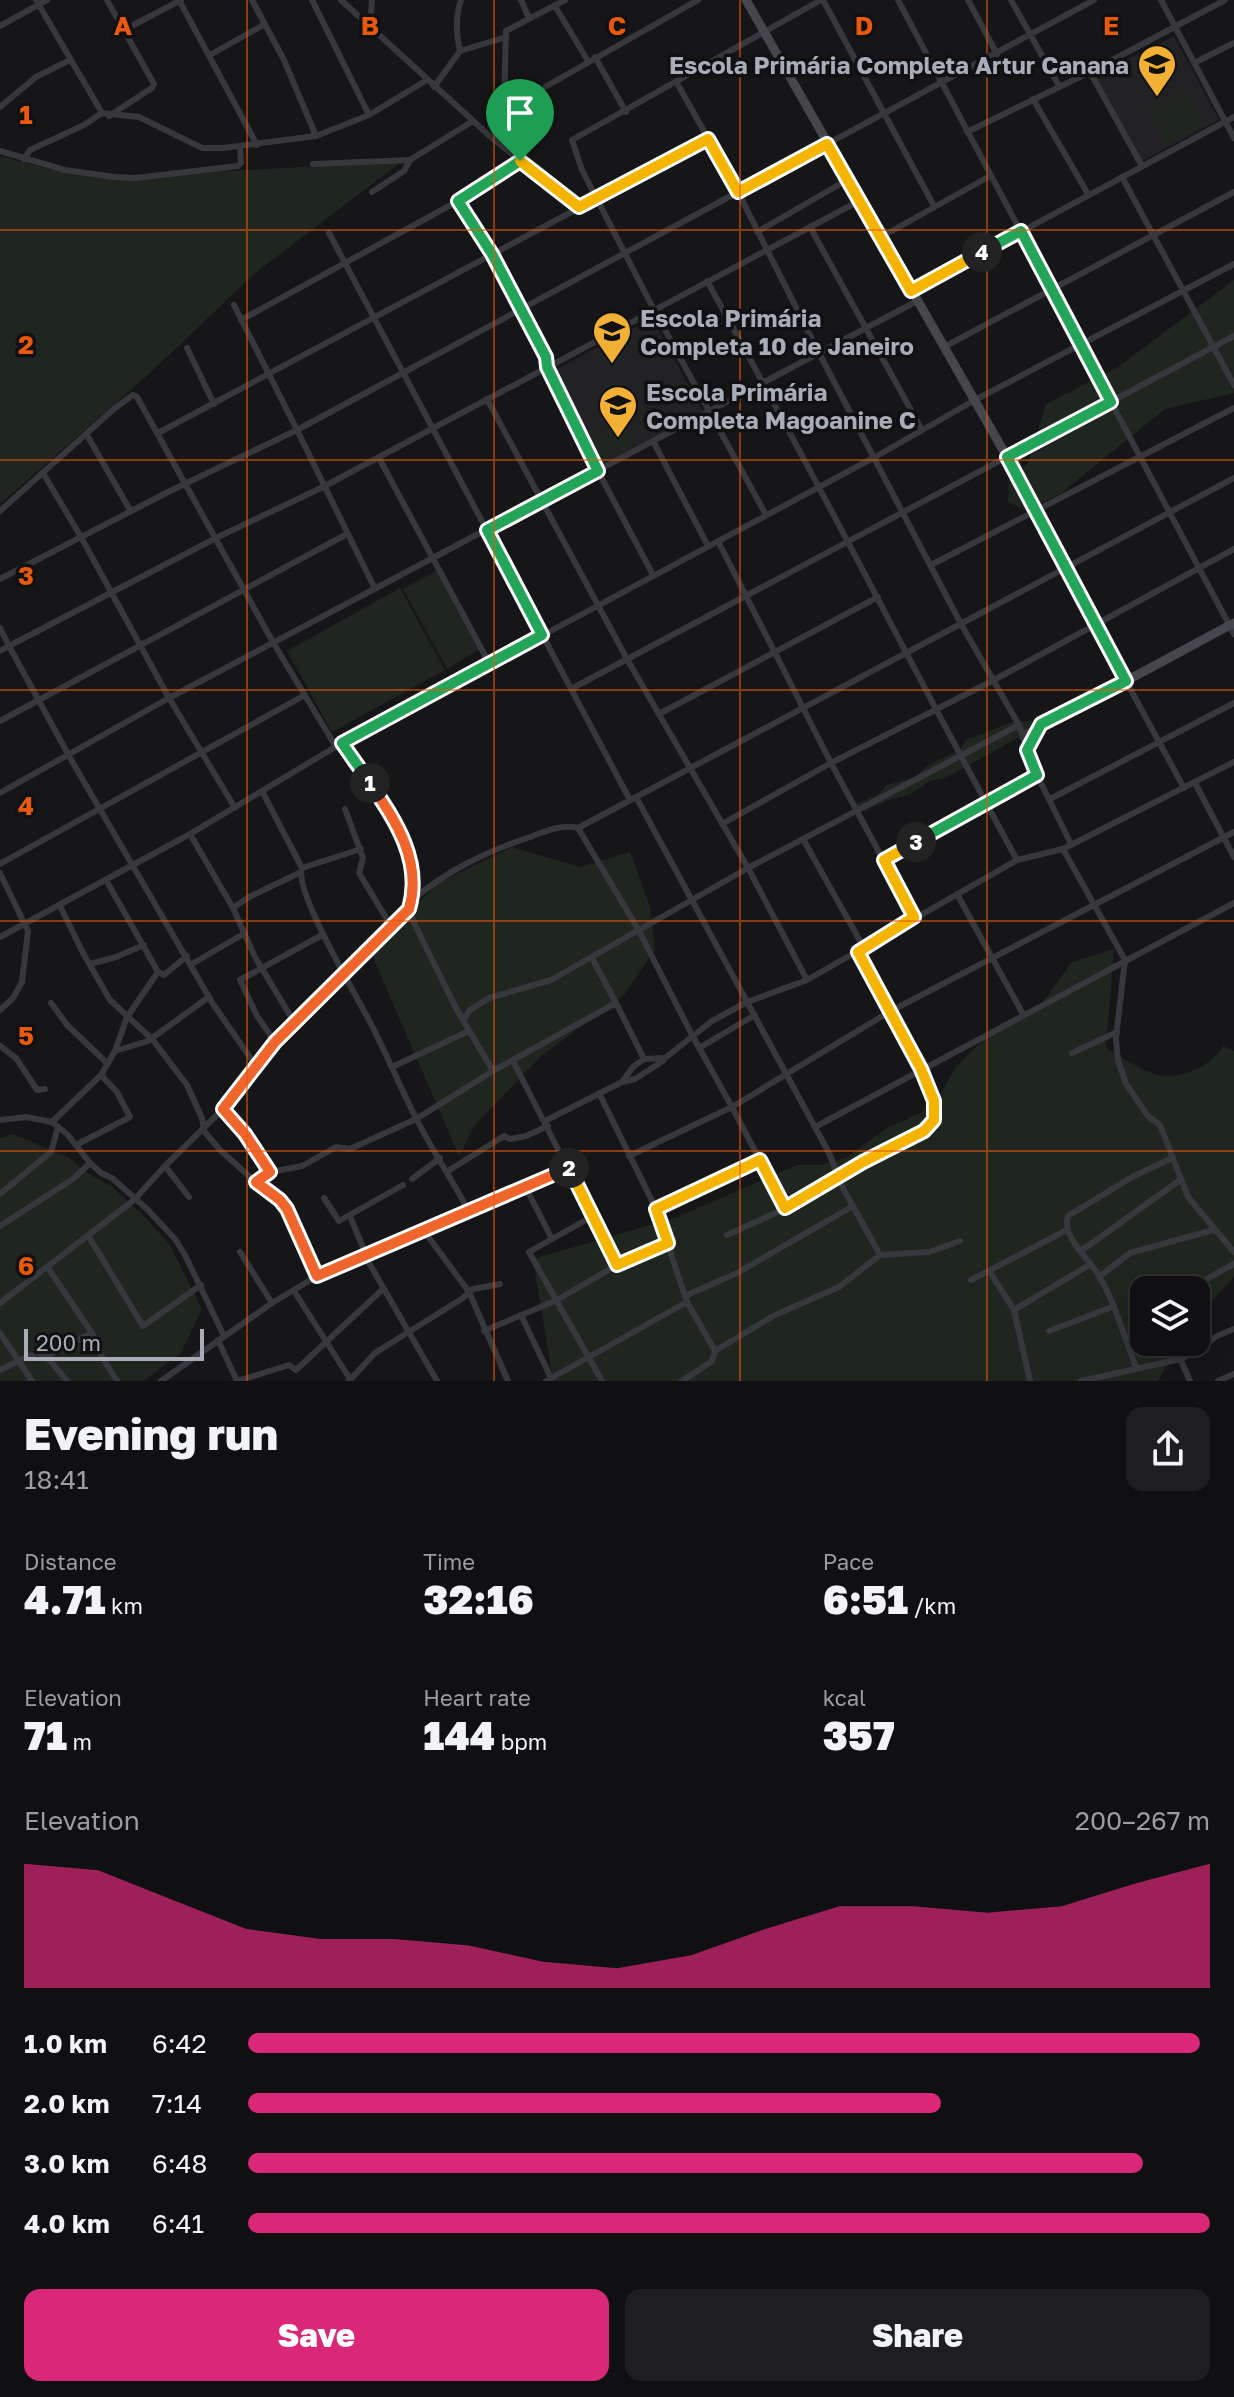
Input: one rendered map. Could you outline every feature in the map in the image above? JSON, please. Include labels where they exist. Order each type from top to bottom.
[{"type":"street","points":[[0,26],[37,2],[47,0]]},
{"type":"street","points":[[24,159],[30,150],[152,88],[154,84],[107,0]]},
{"type":"street","points":[[124,30],[180,0],[257,145]]},
{"type":"street","points":[[252,0],[316,136]]},
{"type":"street","points":[[312,0],[369,115]]},
{"type":"street","points":[[341,0],[493,139],[579,207]]},
{"type":"street","points":[[370,27],[372,0]]},
{"type":"street","points":[[460,51],[456,34],[461,0]]},
{"type":"street","points":[[521,0],[529,18]]},
{"type":"street","points":[[493,139],[504,105],[506,37],[510,28],[565,0]]},
{"type":"street","points":[[545,87],[698,0]]},
{"type":"street","points":[[746,0],[1007,457],[1184,788]]},
{"type":"street","points":[[766,515],[654,310],[572,147],[572,140],[822,0],[934,206]]},
{"type":"street","points":[[898,0],[1233,627],[1022,735]]},
{"type":"street","points":[[968,0],[997,54]]},
{"type":"street","points":[[1011,0],[1059,86]]},
{"type":"street","points":[[0,579],[130,510],[297,430],[1094,0]]},
{"type":"street","points":[[1161,0],[1234,138]]},
{"type":"street","points":[[967,132],[1090,72],[1225,0]]},
{"type":"street","points":[[37,2],[105,114]]},
{"type":"street","points":[[555,6],[588,61]]},
{"type":"street","points":[[210,55],[265,24]]},
{"type":"street","points":[[434,87],[460,51],[506,37]]},
{"type":"street","points":[[1194,63],[1234,43]]},
{"type":"street","points":[[595,57],[626,112]]},
{"type":"street","points":[[0,107],[36,77],[70,60]]},
{"type":"street","points":[[1090,72],[1142,166]]},
{"type":"street","points":[[105,114],[139,117],[202,148],[257,145],[316,136],[369,115],[427,80]]},
{"type":"street","points":[[677,83],[738,192],[961,624],[1019,725],[1037,775],[1071,844]]},
{"type":"street","points":[[1033,99],[1088,194]]},
{"type":"street","points":[[911,291],[1234,117]]},
{"type":"street","points":[[313,164],[410,160],[473,121]]},
{"type":"street","points":[[158,433],[708,139]]},
{"type":"street","points":[[0,151],[79,172],[135,178],[238,166],[241,163],[240,146]]},
{"type":"street","points":[[372,192],[404,171],[410,160]]},
{"type":"street","points":[[241,320],[458,201],[520,161]]},
{"type":"street","points":[[880,237],[990,176]]},
{"type":"street","points":[[1122,177],[1234,385]]},
{"type":"street","points":[[757,232],[847,180]]},
{"type":"street","points":[[944,347],[1234,192]]},
{"type":"street","points":[[458,201],[492,254],[522,310],[598,471],[653,575]]},
{"type":"street","points":[[0,651],[216,538],[379,458],[859,201]]},
{"type":"street","points":[[810,227],[922,430]]},
{"type":"street","points":[[329,233],[571,689],[755,1015],[880,1255]]},
{"type":"street","points":[[0,937],[190,834],[339,745],[489,663],[1234,264]]},
{"type":"street","points":[[707,281],[849,541],[935,711],[1017,860]]},
{"type":"street","points":[[0,793],[169,698],[917,301]]},
{"type":"street","points":[[234,305],[375,589]]},
{"type":"street","points":[[571,689],[1234,336]]},
{"type":"street","points":[[187,348],[214,404]]},
{"type":"street","points":[[0,511],[133,395],[139,399],[305,695],[397,822],[412,867],[410,905],[457,1010],[493,1071]]},
{"type":"street","points":[[487,399],[597,605],[748,868],[807,980]]},
{"type":"street","points":[[931,565],[1234,408]]},
{"type":"street","points":[[87,435],[130,510]]},
{"type":"street","points":[[653,441],[708,546]]},
{"type":"street","points":[[379,458],[489,663]]},
{"type":"street","points":[[43,473],[169,698],[235,808]]},
{"type":"street","points":[[0,1303],[134,1200],[165,1166],[204,1131],[275,1042],[435,881],[488,851],[565,826],[578,828],[1234,478]]},
{"type":"street","points":[[0,721],[347,534]]},
{"type":"street","points":[[718,541],[831,763],[914,917]]},
{"type":"street","points":[[722,824],[1234,549]]},
{"type":"street","points":[[659,714],[878,597]]},
{"type":"street","points":[[0,628],[69,756],[209,997],[256,1066]]},
{"type":"street","points":[[0,864],[101,811],[305,695]]},
{"type":"street","points":[[1050,799],[1234,703]]},
{"type":"street","points":[[1027,750],[1041,724]]},
{"type":"street","points":[[463,1020],[470,1010],[497,993],[551,980],[748,868],[1019,725]]},
{"type":"street","points":[[448,1171],[504,1136],[510,1139],[526,1136],[599,1093],[645,1073],[712,1021],[747,1002],[807,980],[1017,860],[1063,849],[1234,762]]},
{"type":"street","points":[[884,860],[1037,775]]},
{"type":"street","points":[[1195,783],[1234,857]]},
{"type":"street","points":[[262,791],[300,870],[322,935],[416,1119],[469,1212]]},
{"type":"street","points":[[345,809],[363,858],[359,873],[391,926]]},
{"type":"street","points":[[578,828],[638,929],[785,1208]]},
{"type":"street","points":[[629,1156],[732,1107],[889,1012],[1234,832]]},
{"type":"street","points":[[190,834],[294,1022]]},
{"type":"street","points":[[727,1235],[785,1208],[924,1131],[934,1120],[934,1101],[921,1069],[889,1012],[861,950],[803,839]]},
{"type":"street","points":[[233,908],[300,870],[361,849]]},
{"type":"street","points":[[1063,849],[1125,960],[1117,1032],[1118,1060],[1126,1084],[1141,1108],[1160,1125],[1188,1197],[1234,1252]]},
{"type":"street","points":[[0,873],[26,924],[28,936],[22,982],[13,998],[2,1004]]},
{"type":"street","points":[[106,880],[158,972],[164,975],[187,956]]},
{"type":"street","points":[[957,894],[1023,1014]]},
{"type":"street","points":[[815,1127],[1234,903]]},
{"type":"street","points":[[60,906],[110,1000],[152,1039],[192,1093],[204,1131],[220,1150],[287,1209],[317,1276]]},
{"type":"street","points":[[192,964],[245,933]]},
{"type":"street","points":[[275,1042],[257,1016],[241,978],[322,935]]},
{"type":"street","points":[[90,964],[144,945]]},
{"type":"street","points":[[592,958],[644,1059]]},
{"type":"street","points":[[0,1194],[51,1152],[55,1125],[101,1075],[115,1051],[127,1017],[158,972]]},
{"type":"street","points":[[115,1051],[152,1039],[209,997]]},
{"type":"street","points":[[51,1003],[67,1025],[108,1064]]},
{"type":"street","points":[[256,1182],[270,1172],[302,1166],[336,1147],[350,1149],[416,1119],[448,1102],[493,1071],[616,1003]]},
{"type":"street","points":[[457,1010],[470,1010]]},
{"type":"street","points":[[699,1048],[755,1015]]},
{"type":"street","points":[[392,1067],[469,1031]]},
{"type":"street","points":[[1072,1053],[1117,1032]]},
{"type":"street","points":[[0,1046],[16,1058],[37,1090],[45,1089]]},
{"type":"street","points":[[622,1082],[633,1067],[644,1059],[665,1058]]},
{"type":"street","points":[[513,1061],[617,1265]]},
{"type":"street","points":[[76,1145],[130,1117],[117,1092],[101,1075]]},
{"type":"street","points":[[599,1093],[656,1209],[686,1299],[715,1351]]},
{"type":"street","points":[[223,1109],[245,1134],[270,1172]]},
{"type":"street","points":[[0,1120],[26,1117],[55,1125],[90,1163],[112,1178],[175,1239],[201,1285],[237,1381],[289,1365],[296,1370],[383,1289]]},
{"type":"street","points":[[412,1179],[440,1158]]},
{"type":"street","points":[[1136,1367],[1100,1276],[1067,1230],[1066,1220],[1132,1177],[1172,1158]]},
{"type":"street","points":[[656,1209],[760,1160]]},
{"type":"street","points":[[0,1226],[73,1179],[90,1163]]},
{"type":"street","points":[[165,1166],[189,1197]]},
{"type":"street","points":[[161,1381],[272,1303],[317,1276],[569,1167]]},
{"type":"street","points":[[1081,1251],[1180,1180]]},
{"type":"street","points":[[324,1198],[339,1221],[403,1185]]},
{"type":"street","points":[[525,1186],[551,1237]]},
{"type":"street","points":[[521,1315],[548,1380],[853,1206]]},
{"type":"street","points":[[350,1216],[383,1289],[437,1381]]},
{"type":"street","points":[[593,1216],[529,1252],[602,1381]]},
{"type":"street","points":[[971,1280],[1067,1230]]},
{"type":"street","points":[[1100,1276],[1130,1253],[1213,1230]]},
{"type":"street","points":[[424,1231],[469,1292],[508,1381]]},
{"type":"street","points":[[89,1237],[143,1326],[201,1285]]},
{"type":"street","points":[[682,1381],[712,1361],[715,1351],[775,1315],[839,1287],[880,1255],[929,1252],[960,1241]]},
{"type":"street","points":[[484,1331],[557,1300],[617,1265],[668,1243]]},
{"type":"street","points":[[240,1252],[272,1303]]},
{"type":"street","points":[[1014,1310],[1091,1264]]},
{"type":"street","points":[[1210,1277],[1234,1264]]},
{"type":"street","points":[[48,1268],[92,1333],[117,1381]]},
{"type":"street","points":[[989,1271],[1014,1310],[1030,1381]]},
{"type":"street","points":[[294,1291],[349,1380],[375,1353],[469,1292],[500,1284]]},
{"type":"street","points":[[1049,1331],[1112,1307]]},
{"type":"street","points":[[1081,1381],[1181,1359],[1234,1329]]},
{"type":"street","points":[[0,1333],[32,1381]]},
{"type":"street","points":[[46,1356],[92,1333]]},
{"type":"street","points":[[0,1370],[37,1352],[46,1356],[67,1381]]},
{"type":"street","points":[[1180,1356],[1190,1381]]},
{"type":"street","points":[[1218,1381],[1234,1374]]},
{"type":"shaded area","name":"Escola Primária Completa Artur Canana","points":[[1174,36],[1219,120],[1142,161],[1094,76]]},
{"type":"shaded area","points":[[1187,92],[1204,126],[1166,145],[1149,110]]},
{"type":"shaded area","points":[[0,156],[65,173],[136,180],[207,172],[401,162],[254,274],[149,374],[0,504]]},
{"type":"shaded area","points":[[1234,280],[1234,393],[1165,409],[1060,494],[1027,511],[1008,502],[1009,476],[1027,465],[1046,404],[1118,367]]},
{"type":"shaded area","points":[[652,318],[703,412],[598,467],[551,372]]},
{"type":"shaded area","points":[[622,422],[634,445],[600,463],[587,439]]},
{"type":"shaded area","points":[[436,571],[478,650],[447,669],[403,589]]},
{"type":"shaded area","points":[[400,588],[445,670],[332,732],[287,651]]},
{"type":"shaded area","points":[[1032,721],[1039,738],[1029,746],[1018,738],[945,778],[930,781],[911,794],[865,811],[856,807],[879,794],[887,785],[916,777],[928,765],[960,750],[966,740],[1012,722]]},
{"type":"shaded area","points":[[512,847],[580,867],[630,852],[650,907],[655,950],[624,995],[541,1056],[475,1125],[459,1156],[369,948],[440,882]]},
{"type":"shaded area","points":[[1114,949],[1106,1048],[1145,1070],[1158,1075],[1176,1076],[1204,1065],[1223,1046],[1234,1051],[1234,1277],[1210,1304],[1210,1276],[1130,1276],[1130,1356],[1173,1356],[1158,1381],[553,1381],[533,1259],[675,1218],[797,1165],[820,1165],[845,1158],[887,1128],[922,1112],[928,1099],[939,1097],[955,1068],[980,1043],[1042,1003],[1072,962]]},
{"type":"shaded area","points":[[13,1134],[68,1157],[111,1186],[170,1245],[202,1309],[181,1353],[143,1381],[0,1381],[0,1138]]},
{"type":"place","name":"Escola Primária Completa Artur Canana","points":[[1157,98]]},
{"type":"place","name":"Escola Primária Completa 10 de Janeiro","points":[[612,365]]},
{"type":"place","name":"Escola Primária Completa Magoanine C","points":[[618,439]]},
{"type":"route","points":[[708,139],[738,192],[827,144],[911,291],[1021,231],[1111,402],[1007,457],[1126,681],[1041,724],[1027,750],[1037,775],[884,860],[914,917],[858,952],[921,1069],[934,1101],[934,1120],[924,1131],[863,1162],[785,1208],[760,1160],[656,1209],[668,1243],[617,1265],[569,1167],[317,1276],[287,1209],[256,1182],[270,1172],[245,1134],[223,1109],[275,1042],[409,909],[412,867],[397,822],[342,743],[542,635],[487,530],[598,471],[547,367],[546,357],[492,254],[458,201],[520,161],[579,207],[708,139]]}]
